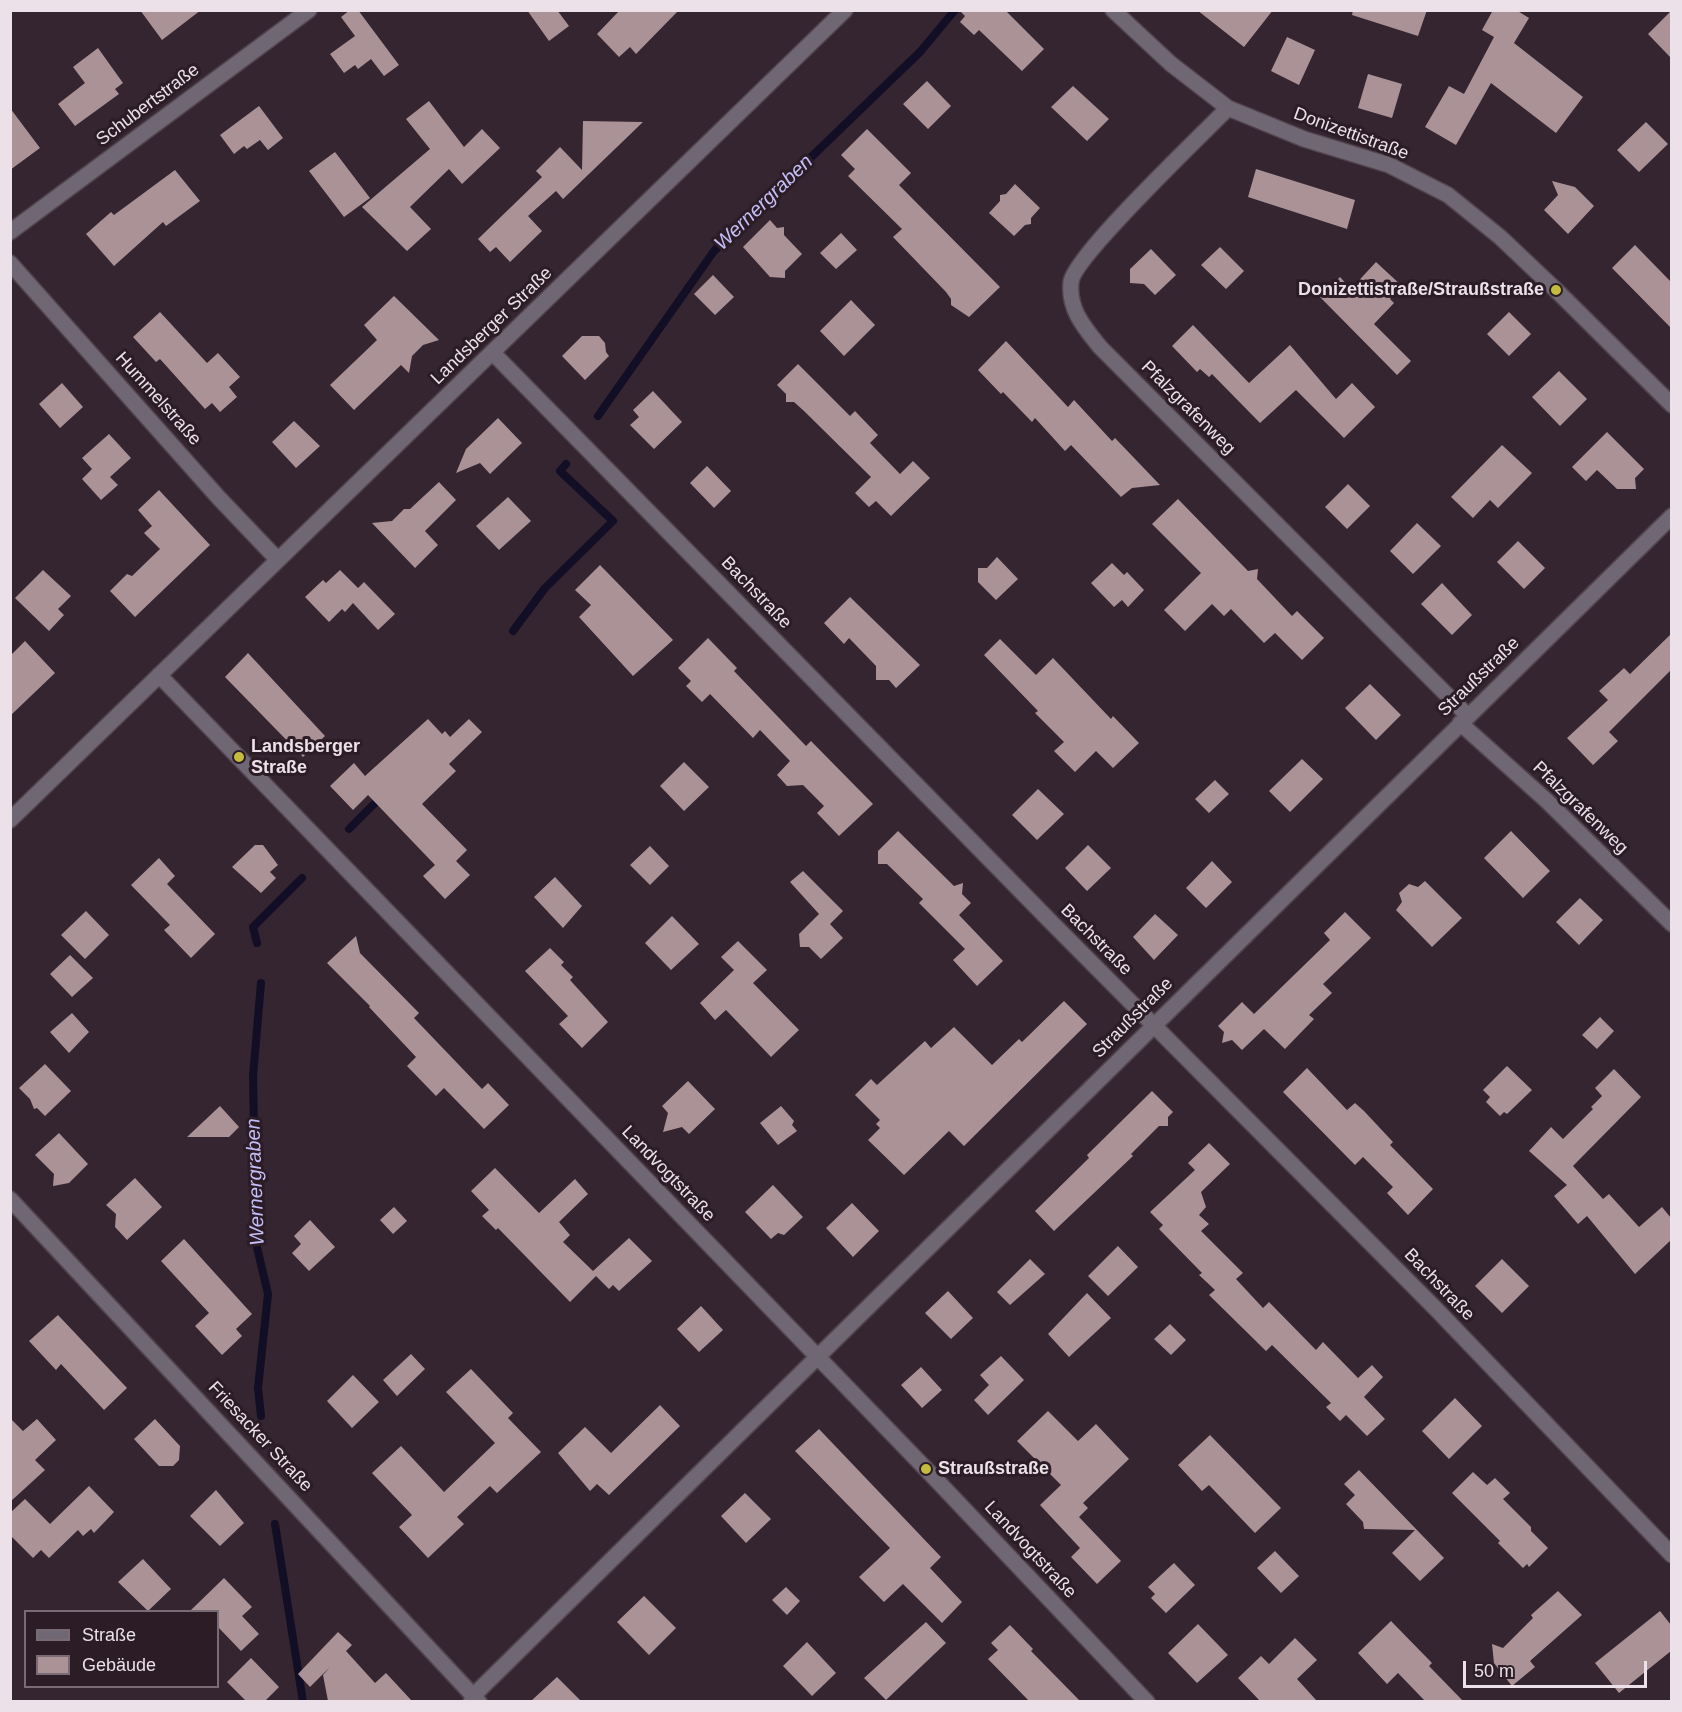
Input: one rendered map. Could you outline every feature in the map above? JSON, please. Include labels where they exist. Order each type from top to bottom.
[{"type":"street","name":"Schubertstraße","points":[[10,232],[309,10]]},
{"type":"street","name":"Landsberger Straße","points":[[10,820],[845,10]]},
{"type":"street","name":"Donizettistraße","points":[[1113,10],[1171,64],[1228,108],[1304,139],[1389,165],[1448,195],[1500,237],[1557,290],[1671,405]]},
{"type":"street","name":"Pfalzgrafenweg","points":[[1228,108],[1094,245],[1071,279],[1070,298],[1079,321],[1100,347],[1463,719],[1671,924]]},
{"type":"street","name":"Hummelstraße","points":[[10,263],[278,560]]},
{"type":"street","name":"Bachstraße","points":[[492,352],[1436,1309],[1671,1556]]},
{"type":"street","name":"Straußstraße","points":[[474,1699],[1463,719],[1671,516]]},
{"type":"street","name":"Landvogtstraße","points":[[159,675],[1147,1701]]},
{"type":"street","name":"Friesacker Straße","points":[[10,1199],[474,1699]]},
{"type":"building","points":[[140,10],[201,10],[162,40]]},
{"type":"building","points":[[350,10],[358,10],[399,65],[384,76],[371,59],[358,69],[355,65],[344,73],[330,54],[355,36],[341,17]]},
{"type":"building","points":[[527,10],[557,10],[569,26],[549,41]]},
{"type":"building","points":[[620,10],[679,10],[636,54],[630,47],[619,57],[597,34]]},
{"type":"building","points":[[959,10],[1005,10],[1044,49],[1022,71],[979,30],[974,35],[960,22],[965,16]]},
{"type":"building","points":[[1197,10],[1273,10],[1244,47]]},
{"type":"building","points":[[1353,10],[1427,10],[1418,36],[1352,15]]},
{"type":"building","points":[[1493,10],[1516,10],[1529,18],[1514,43],[1583,97],[1556,133],[1491,83],[1456,145],[1425,127],[1449,86],[1464,94],[1494,37],[1482,30]]},
{"type":"building","points":[[1671,11],[1671,58],[1648,34]]},
{"type":"building","points":[[1287,37],[1315,50],[1299,85],[1271,71]]},
{"type":"building","points":[[98,48],[123,83],[115,89],[119,94],[75,126],[58,104],[85,83],[73,67]]},
{"type":"building","points":[[1368,74],[1402,84],[1392,118],[1358,108]]},
{"type":"building","points":[[927,81],[951,106],[928,129],[903,104]]},
{"type":"building","points":[[1073,86],[1109,119],[1087,141],[1051,107]]},
{"type":"building","points":[[429,101],[464,147],[482,129],[500,148],[462,184],[449,169],[410,207],[431,229],[407,251],[362,207],[430,149],[406,119]]},
{"type":"building","points":[[259,106],[283,138],[268,150],[260,140],[247,149],[244,146],[234,154],[220,135]]},
{"type":"building","points":[[10,108],[40,148],[10,170]]},
{"type":"building","points":[[583,121],[643,122],[563,199],[556,191],[528,216],[542,231],[510,262],[496,247],[490,252],[478,239],[542,177],[536,171],[560,147],[582,170]]},
{"type":"building","points":[[1646,122],[1668,144],[1639,172],[1617,150]]},
{"type":"building","points":[[867,129],[911,173],[899,185],[1000,287],[969,317],[951,305],[951,299],[946,292],[893,237],[902,229],[848,176],[855,169],[841,155]]},
{"type":"building","points":[[335,152],[370,198],[344,217],[309,171]]},
{"type":"building","points":[[1256,169],[1355,200],[1347,229],[1248,197]]},
{"type":"building","points":[[175,170],[200,201],[166,226],[163,222],[114,266],[86,234],[111,212],[114,215]]},
{"type":"building","points":[[1552,181],[1575,187],[1594,206],[1568,234],[1544,210],[1558,195]]},
{"type":"building","points":[[1015,184],[1040,208],[1031,218],[1031,224],[1025,225],[1014,236],[989,213],[1000,201],[1000,195],[1006,194]]},
{"type":"building","points":[[770,220],[777,228],[784,227],[784,235],[802,254],[785,271],[785,278],[770,277],[743,247]]},
{"type":"building","points":[[841,233],[857,250],[836,269],[820,253]]},
{"type":"building","points":[[1635,245],[1671,282],[1671,328],[1612,268]]},
{"type":"building","points":[[1220,247],[1244,271],[1226,289],[1201,265]]},
{"type":"building","points":[[1151,249],[1176,275],[1155,295],[1144,284],[1130,283],[1130,269]]},
{"type":"building","points":[[1376,262],[1402,286],[1390,299],[1394,303],[1374,324],[1411,361],[1397,375],[1320,297],[1340,277],[1351,289]]},
{"type":"building","points":[[713,275],[734,297],[715,315],[694,294]]},
{"type":"building","points":[[394,296],[439,340],[423,345],[412,356],[409,373],[401,365],[354,410],[330,385],[377,340],[364,325]]},
{"type":"building","points":[[851,300],[875,325],[844,356],[820,331]]},
{"type":"building","points":[[160,312],[207,363],[218,353],[240,377],[229,387],[237,397],[220,412],[212,403],[205,409],[160,359],[156,362],[133,337]]},
{"type":"building","points":[[1509,312],[1531,334],[1509,356],[1487,334]]},
{"type":"building","points":[[1193,325],[1249,383],[1290,345],[1336,399],[1352,383],[1375,407],[1344,438],[1296,390],[1260,423],[1212,374],[1209,377],[1200,369],[1197,372],[1172,346]]},
{"type":"building","points":[[582,336],[599,336],[605,343],[609,356],[585,380],[562,356]]},
{"type":"building","points":[[1006,341],[1068,407],[1074,400],[1112,441],[1115,438],[1160,485],[1132,488],[1121,497],[1071,445],[1065,451],[1035,418],[1032,422],[1003,392],[1001,394],[978,370]]},
{"type":"building","points":[[798,364],[850,416],[855,411],[878,435],[870,443],[900,474],[913,461],[930,478],[891,516],[876,501],[869,507],[855,493],[871,477],[794,402],[786,402],[786,394],[777,385]]},
{"type":"building","points":[[1559,371],[1587,399],[1560,426],[1532,397]]},
{"type":"building","points":[[62,383],[83,407],[60,428],[39,404]]},
{"type":"building","points":[[653,391],[682,422],[654,449],[630,425],[639,417],[633,410]]},
{"type":"building","points":[[498,418],[522,443],[490,474],[480,463],[456,473],[466,449]]},
{"type":"building","points":[[294,421],[320,446],[296,468],[272,442]]},
{"type":"building","points":[[1607,432],[1644,469],[1635,478],[1636,489],[1617,489],[1597,470],[1586,481],[1572,467]]},
{"type":"building","points":[[109,434],[131,458],[110,477],[118,485],[101,500],[82,479],[92,469],[82,458]]},
{"type":"building","points":[[1502,445],[1532,473],[1498,508],[1490,500],[1473,518],[1451,497]]},
{"type":"building","points":[[707,466],[731,491],[714,508],[690,483]]},
{"type":"building","points":[[439,482],[456,500],[425,531],[438,545],[415,568],[372,523],[392,521],[404,509],[410,509]]},
{"type":"building","points":[[1348,484],[1370,506],[1347,529],[1325,507]]},
{"type":"building","points":[[159,490],[210,545],[135,617],[110,591],[127,574],[132,576],[160,549],[144,533],[152,526],[138,510]]},
{"type":"building","points":[[508,497],[531,521],[499,550],[476,526]]},
{"type":"building","points":[[1178,499],[1248,571],[1258,569],[1257,579],[1292,616],[1297,611],[1324,638],[1302,660],[1275,633],[1264,643],[1231,609],[1224,616],[1212,604],[1185,631],[1164,610],[1201,573],[1152,524]]},
{"type":"building","points":[[1417,523],[1441,546],[1413,574],[1390,551]]},
{"type":"building","points":[[1518,541],[1545,568],[1524,589],[1497,562]]},
{"type":"building","points":[[997,557],[1018,579],[996,600],[978,582],[978,568],[987,568]]},
{"type":"building","points":[[1112,563],[1124,575],[1127,572],[1144,590],[1128,607],[1122,600],[1114,607],[1091,583]]},
{"type":"building","points":[[600,565],[673,640],[633,676],[579,617],[591,605],[575,590]]},
{"type":"building","points":[[43,570],[71,596],[58,609],[64,615],[49,631],[15,598]]},
{"type":"building","points":[[340,570],[358,588],[364,582],[395,614],[378,630],[353,603],[345,612],[342,609],[329,622],[305,597],[323,580],[326,583]]},
{"type":"building","points":[[1442,583],[1472,615],[1452,635],[1421,604]]},
{"type":"building","points":[[850,597],[920,665],[896,688],[889,680],[876,680],[876,666],[849,638],[844,644],[824,623]]},
{"type":"building","points":[[1671,634],[1671,670],[1609,732],[1618,741],[1593,765],[1567,738],[1608,700],[1599,691],[1624,668],[1630,674]]},
{"type":"building","points":[[708,638],[737,668],[734,671],[806,746],[811,741],[873,804],[839,836],[817,813],[824,806],[803,785],[787,786],[777,775],[790,761],[760,730],[753,738],[710,694],[702,702],[686,686],[691,681],[678,668]]},
{"type":"building","points":[[1000,639],[1036,675],[1053,658],[1111,719],[1113,716],[1139,743],[1113,768],[1096,751],[1075,772],[1054,751],[1064,742],[1035,713],[1038,711],[984,655]]},
{"type":"building","points":[[25,641],[55,673],[10,716],[10,656]]},
{"type":"building","points":[[248,653],[325,736],[303,757],[225,677]]},
{"type":"building","points":[[1370,684],[1401,715],[1376,740],[1345,708]]},
{"type":"building","points":[[428,719],[442,734],[445,731],[450,737],[469,719],[482,732],[449,764],[456,771],[422,804],[467,850],[456,861],[470,875],[445,899],[423,876],[435,865],[368,795],[353,810],[330,786],[354,763],[365,776]]},
{"type":"building","points":[[1302,759],[1323,779],[1290,812],[1269,791]]},
{"type":"building","points":[[684,762],[709,787],[684,811],[660,786]]},
{"type":"building","points":[[1215,780],[1229,794],[1209,813],[1195,799]]},
{"type":"building","points":[[1038,789],[1064,814],[1037,840],[1012,815]]},
{"type":"building","points":[[898,831],[954,886],[963,883],[962,894],[971,903],[959,915],[1003,961],[977,986],[953,960],[965,949],[919,903],[923,899],[887,864],[878,864],[878,851]]},
{"type":"building","points":[[1511,831],[1550,871],[1523,898],[1484,858]]},
{"type":"building","points":[[255,845],[263,845],[278,865],[270,872],[276,878],[261,893],[232,867]]},
{"type":"building","points":[[1088,845],[1111,868],[1087,891],[1065,868]]},
{"type":"building","points":[[650,846],[669,866],[650,885],[630,865]]},
{"type":"building","points":[[159,858],[175,876],[167,884],[215,934],[191,958],[164,930],[170,925],[131,885]]},
{"type":"building","points":[[1212,861],[1232,882],[1206,908],[1186,888]]},
{"type":"building","points":[[803,871],[843,911],[830,924],[843,938],[821,959],[809,947],[800,947],[799,934],[819,914],[790,882]]},
{"type":"building","points":[[555,877],[582,906],[563,928],[534,897]]},
{"type":"building","points":[[1425,881],[1462,918],[1432,947],[1396,910],[1402,902],[1399,893],[1409,884],[1418,887]]},
{"type":"building","points":[[1580,898],[1603,920],[1579,945],[1556,922]]},
{"type":"building","points":[[86,911],[109,935],[85,959],[61,935]]},
{"type":"building","points":[[1345,912],[1371,938],[1323,984],[1332,993],[1309,1015],[1314,1019],[1285,1049],[1264,1029],[1242,1050],[1232,1040],[1222,1043],[1224,1032],[1218,1026],[1242,1002],[1254,1014],[1330,940],[1324,933]]},
{"type":"building","points":[[1155,914],[1178,935],[1154,960],[1133,937]]},
{"type":"building","points":[[672,916],[699,944],[671,970],[645,943]]},
{"type":"building","points":[[356,936],[360,953],[419,1013],[414,1018],[482,1089],[488,1083],[509,1105],[484,1129],[444,1088],[436,1096],[407,1066],[416,1057],[327,963]]},
{"type":"building","points":[[738,941],[767,970],[753,983],[799,1030],[771,1057],[726,1010],[715,1020],[700,1003],[734,970],[721,957]]},
{"type":"building","points":[[550,948],[564,962],[561,965],[573,977],[570,980],[608,1022],[582,1048],[559,1024],[568,1016],[525,971]]},
{"type":"building","points":[[70,955],[93,978],[72,997],[50,974]]},
{"type":"building","points":[[1064,1001],[1087,1024],[964,1146],[949,1131],[904,1175],[868,1140],[880,1128],[876,1124],[880,1120],[855,1095],[871,1079],[877,1085],[925,1041],[931,1048],[954,1027],[992,1065],[1019,1039],[1022,1042]]},
{"type":"building","points":[[72,1013],[89,1032],[69,1053],[50,1032]]},
{"type":"building","points":[[1600,1017],[1614,1031],[1597,1049],[1582,1035]]},
{"type":"building","points":[[45,1064],[71,1091],[45,1116],[37,1108],[34,1109],[30,1099],[19,1088]]},
{"type":"building","points":[[1507,1066],[1532,1090],[1507,1114],[1504,1112],[1500,1116],[1486,1102],[1490,1097],[1483,1090]]},
{"type":"building","points":[[1307,1068],[1347,1110],[1355,1103],[1364,1111],[1393,1142],[1390,1145],[1433,1189],[1408,1215],[1387,1193],[1393,1187],[1363,1157],[1355,1165],[1283,1092]]},
{"type":"building","points":[[1614,1069],[1641,1097],[1573,1166],[1603,1199],[1609,1194],[1639,1227],[1662,1207],[1671,1218],[1671,1240],[1635,1274],[1587,1216],[1578,1224],[1554,1196],[1567,1185],[1529,1151],[1551,1127],[1563,1139],[1593,1109],[1591,1107],[1602,1096],[1595,1088]]},
{"type":"building","points":[[688,1081],[715,1109],[689,1134],[682,1127],[663,1132],[668,1113],[662,1106]]},
{"type":"building","points":[[1152,1091],[1173,1112],[1168,1117],[1168,1126],[1159,1126],[1131,1154],[1133,1156],[1054,1231],[1035,1211],[1089,1158],[1087,1155]]},
{"type":"building","points":[[220,1106],[239,1127],[229,1137],[187,1137]]},
{"type":"building","points":[[781,1106],[794,1121],[792,1125],[797,1131],[778,1145],[760,1123]]},
{"type":"building","points":[[59,1133],[88,1164],[69,1183],[53,1186],[54,1174],[35,1155]]},
{"type":"building","points":[[1209,1143],[1230,1164],[1201,1192],[1206,1207],[1199,1215],[1209,1224],[1201,1231],[1243,1273],[1236,1279],[1263,1308],[1269,1302],[1316,1350],[1323,1342],[1358,1378],[1372,1365],[1383,1377],[1364,1397],[1385,1419],[1367,1436],[1346,1415],[1340,1421],[1326,1407],[1331,1403],[1272,1345],[1266,1351],[1209,1295],[1215,1290],[1199,1275],[1202,1273],[1159,1229],[1163,1225],[1150,1212],[1195,1170],[1188,1163]]},
{"type":"building","points":[[495,1168],[539,1213],[575,1179],[588,1194],[559,1222],[570,1235],[563,1242],[593,1271],[629,1238],[652,1261],[619,1291],[613,1285],[609,1289],[596,1276],[570,1302],[498,1228],[496,1230],[482,1216],[489,1210],[471,1191]]},
{"type":"building","points":[[135,1178],[162,1207],[127,1240],[115,1227],[116,1214],[106,1205]]},
{"type":"building","points":[[773,1185],[803,1217],[784,1235],[778,1233],[771,1239],[745,1212]]},
{"type":"building","points":[[852,1203],[879,1231],[853,1257],[826,1228]]},
{"type":"building","points":[[394,1207],[407,1221],[393,1234],[380,1220]]},
{"type":"building","points":[[310,1220],[335,1247],[309,1271],[292,1253],[301,1244],[294,1236]]},
{"type":"building","points":[[184,1239],[252,1314],[236,1329],[242,1336],[222,1355],[195,1326],[209,1313],[161,1261]]},
{"type":"building","points":[[1118,1246],[1138,1267],[1108,1296],[1088,1276]]},
{"type":"building","points":[[1030,1259],[1045,1274],[1010,1305],[997,1292]]},
{"type":"building","points":[[1502,1259],[1529,1286],[1502,1313],[1475,1286]]},
{"type":"building","points":[[948,1291],[973,1318],[951,1339],[925,1313]]},
{"type":"building","points":[[1087,1293],[1111,1318],[1069,1357],[1048,1334]]},
{"type":"building","points":[[701,1306],[723,1330],[699,1352],[677,1329]]},
{"type":"building","points":[[58,1315],[127,1388],[104,1410],[61,1364],[56,1370],[29,1341]]},
{"type":"building","points":[[1170,1324],[1186,1340],[1171,1355],[1154,1339]]},
{"type":"building","points":[[411,1354],[425,1369],[397,1396],[383,1380]]},
{"type":"building","points":[[1001,1356],[1024,1380],[988,1415],[974,1400],[989,1385],[980,1375]]},
{"type":"building","points":[[921,1367],[942,1390],[922,1408],[901,1385]]},
{"type":"building","points":[[471,1369],[513,1413],[508,1418],[541,1452],[497,1493],[490,1486],[457,1517],[464,1524],[428,1558],[399,1527],[412,1515],[372,1473],[401,1446],[444,1492],[495,1443],[446,1392]]},
{"type":"building","points":[[353,1375],[379,1402],[352,1428],[327,1401]]},
{"type":"building","points":[[1455,1398],[1482,1426],[1449,1459],[1422,1431]]},
{"type":"building","points":[[660,1405],[680,1426],[609,1495],[597,1484],[590,1491],[558,1453],[585,1427],[611,1453]]},
{"type":"building","points":[[1048,1411],[1078,1441],[1096,1424],[1129,1459],[1083,1503],[1088,1508],[1079,1517],[1121,1561],[1097,1584],[1071,1557],[1080,1548],[1040,1505],[1061,1485],[1017,1441]]},
{"type":"building","points":[[10,1418],[23,1431],[37,1419],[56,1440],[35,1460],[45,1470],[10,1502]]},
{"type":"building","points":[[155,1419],[180,1446],[179,1460],[173,1466],[159,1466],[134,1439]]},
{"type":"building","points":[[819,1429],[941,1557],[930,1568],[962,1602],[942,1623],[903,1584],[884,1602],[859,1577],[890,1548],[795,1451]]},
{"type":"building","points":[[1210,1435],[1281,1508],[1255,1533],[1209,1485],[1202,1491],[1178,1465]]},
{"type":"building","points":[[1359,1470],[1444,1558],[1420,1581],[1392,1553],[1415,1530],[1364,1529],[1363,1522],[1346,1504],[1355,1495],[1344,1484]]},
{"type":"building","points":[[1473,1472],[1487,1485],[1495,1478],[1510,1493],[1503,1499],[1548,1548],[1529,1567],[1527,1564],[1523,1568],[1498,1543],[1500,1541],[1452,1493]]},
{"type":"building","points":[[89,1486],[114,1512],[94,1533],[91,1529],[83,1536],[78,1530],[49,1558],[41,1550],[33,1558],[10,1535],[10,1513],[25,1499],[50,1524]]},
{"type":"building","points":[[216,1490],[244,1523],[220,1546],[190,1516]]},
{"type":"building","points":[[745,1493],[771,1519],[746,1543],[721,1516]]},
{"type":"building","points":[[1275,1551],[1299,1576],[1281,1593],[1257,1568]]},
{"type":"building","points":[[143,1559],[171,1589],[147,1610],[118,1582]]},
{"type":"building","points":[[1174,1563],[1195,1585],[1166,1613],[1151,1598],[1155,1594],[1148,1587]]},
{"type":"building","points":[[224,1578],[252,1607],[242,1616],[259,1634],[241,1651],[219,1628],[219,1610],[191,1610]]},
{"type":"building","points":[[786,1587],[800,1601],[787,1615],[772,1600]]},
{"type":"building","points":[[1558,1591],[1582,1615],[1530,1661],[1535,1667],[1512,1686],[1494,1663],[1492,1644],[1503,1648],[1533,1618],[1531,1615]]},
{"type":"building","points":[[644,1596],[676,1628],[649,1655],[617,1622]]},
{"type":"building","points":[[1660,1611],[1671,1625],[1671,1651],[1619,1693],[1595,1663]]},
{"type":"building","points":[[1391,1621],[1432,1663],[1429,1666],[1463,1701],[1425,1701],[1398,1673],[1387,1684],[1358,1653]]},
{"type":"building","points":[[926,1622],[946,1643],[886,1700],[864,1678]]},
{"type":"building","points":[[1198,1624],[1228,1655],[1197,1683],[1168,1653]]},
{"type":"building","points":[[1010,1625],[1033,1649],[1031,1651],[1080,1701],[1029,1701],[988,1659],[998,1650],[991,1643]]},
{"type":"building","points":[[338,1632],[352,1645],[346,1651],[375,1683],[386,1673],[412,1701],[328,1701],[323,1675],[330,1667],[310,1687],[298,1674]]},
{"type":"building","points":[[1295,1638],[1317,1660],[1297,1679],[1317,1701],[1260,1701],[1238,1678],[1261,1656],[1269,1664]]},
{"type":"building","points":[[807,1642],[836,1673],[812,1696],[783,1666]]},
{"type":"building","points":[[251,1658],[279,1687],[265,1701],[246,1701],[227,1682]]},
{"type":"building","points":[[557,1677],[581,1701],[531,1701]]},
{"type":"waterway","name":"Wernergraben","points":[[598,416],[714,251],[920,52],[955,10]]},
{"type":"waterway","name":"Wernergraben","points":[[513,631],[545,588],[613,521],[560,471],[566,464]]},
{"type":"waterway","name":"Wernergraben","points":[[349,829],[381,797]]},
{"type":"waterway","name":"Wernergraben","points":[[257,943],[253,927],[302,878]]},
{"type":"waterway","name":"Wernergraben","points":[[261,983],[253,1076],[256,1243],[268,1294],[258,1388],[261,1416]]},
{"type":"waterway","name":"Wernergraben","points":[[275,1524],[303,1702]]},
{"type":"place","name":"Donizettistraße/Straußstraße","points":[[1556,290]]},
{"type":"place","name":"Landsberger Straße","points":[[239,757]]},
{"type":"place","name":"Straußstraße","points":[[926,1469]]}]
